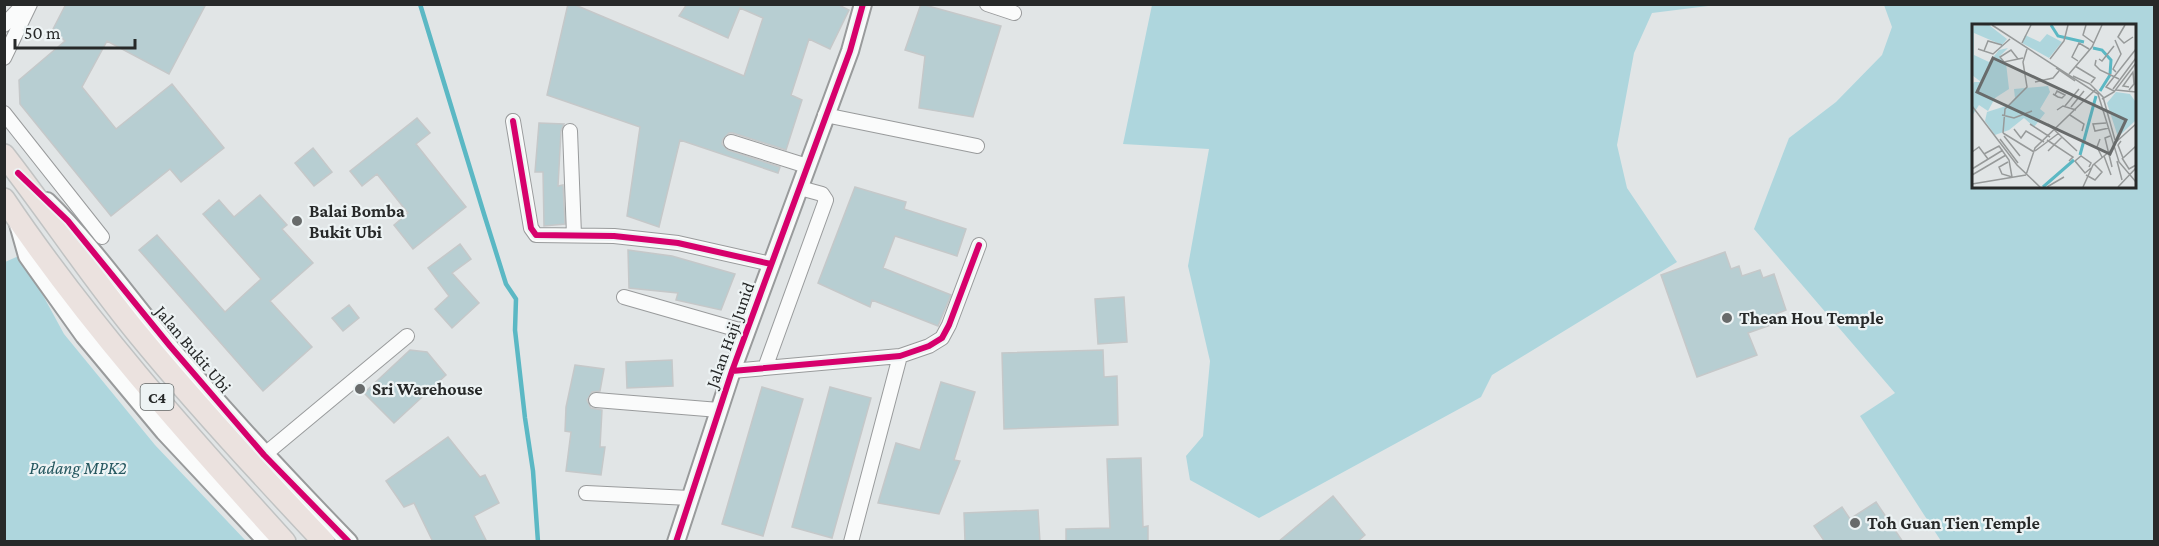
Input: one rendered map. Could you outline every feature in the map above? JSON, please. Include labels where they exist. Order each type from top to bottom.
[{"type":"main road","name":"C4","points":[[4,155],[139,335],[266,480],[324,542]]},
{"type":"main road","name":"C4","points":[[4,199],[37,247],[181,426],[285,542]]},
{"type":"street","points":[[4,25],[24,4]]},
{"type":"street","points":[[4,58],[30,4]]},
{"type":"street","name":"Jalan Haji Junid","points":[[676,542],[732,370],[850,51],[863,4]]},
{"type":"street","points":[[987,4],[1014,13]]},
{"type":"street","points":[[4,113],[102,237]]},
{"type":"street","points":[[825,115],[977,146]]},
{"type":"street","points":[[513,121],[533,232],[536,235],[614,236],[678,243],[771,264]]},
{"type":"street","points":[[570,131],[574,235]]},
{"type":"street","points":[[730,142],[807,166]]},
{"type":"street","name":"Jalan Bukit Ubi","points":[[18,173],[68,221],[170,346],[264,455],[349,542]]},
{"type":"street","points":[[765,368],[826,200],[822,194],[800,188]]},
{"type":"street","name":"C4","points":[[16,217],[27,256],[84,336],[164,432],[267,542]]},
{"type":"street","points":[[732,370],[900,356],[923,349],[942,338],[979,245]]},
{"type":"street","points":[[624,297],[746,332]]},
{"type":"street","points":[[264,455],[407,336]]},
{"type":"street","points":[[851,542],[900,356]]},
{"type":"street","points":[[596,400],[719,410]]},
{"type":"street","points":[[586,493],[690,498]]},
{"type":"green space","points":[[1152,5],[1716,5],[1652,13],[1634,53],[1617,145],[1627,188],[1677,262],[1492,375],[1481,397],[1259,518],[1190,480],[1186,456],[1203,436],[1210,361],[1188,266],[1209,149],[1123,144]]},
{"type":"green space","points":[[1884,5],[2154,5],[2154,541],[1941,541],[1860,416],[1895,393],[1754,229],[1789,138],[1836,102],[1882,55],[1892,27]]},
{"type":"green space","name":"Padang MPK2","points":[[21,255],[64,334],[155,445],[246,541],[5,542],[5,262]]},
{"type":"building","points":[[66,4],[206,4],[169,74],[107,41],[82,87],[116,129],[172,84],[224,148],[181,182],[170,169],[111,216],[20,104],[19,80],[65,41],[53,29]]},
{"type":"building","points":[[568,4],[573,4],[744,76],[763,18],[740,8],[728,38],[679,16],[687,4],[837,4],[849,10],[830,49],[809,39],[791,95],[802,100],[786,150],[733,133],[729,133],[723,139],[722,144],[728,150],[780,167],[778,173],[680,140],[659,227],[627,216],[640,127],[547,95]]},
{"type":"building","points":[[921,4],[1001,26],[973,117],[919,108],[925,56],[905,50]]},
{"type":"building","points":[[417,118],[430,133],[416,144],[466,207],[413,249],[394,225],[408,213],[377,174],[362,186],[350,171]]},
{"type":"building","points":[[539,123],[564,124],[561,131],[558,186],[563,185],[565,224],[544,226],[543,172],[535,172]]},
{"type":"building","points":[[313,148],[332,172],[314,186],[295,163]]},
{"type":"building","points":[[855,187],[906,202],[904,209],[966,229],[957,256],[895,236],[883,268],[951,295],[938,326],[872,300],[870,307],[818,283]]},
{"type":"building","points":[[260,195],[287,225],[282,229],[313,263],[270,301],[312,347],[263,391],[139,250],[157,235],[225,312],[261,279],[203,214],[219,200],[234,217]]},
{"type":"building","points":[[460,244],[471,259],[452,273],[479,303],[452,328],[435,309],[449,296],[428,268]]},
{"type":"building","points":[[628,250],[672,256],[735,274],[721,310],[676,300],[678,293],[629,288]]},
{"type":"building","name":"Thean Hou Temple","points":[[1725,252],[1731,269],[1739,266],[1742,276],[1760,270],[1763,278],[1774,274],[1786,310],[1776,314],[1779,322],[1748,333],[1757,355],[1697,377],[1661,275]]},
{"type":"building","points":[[1124,297],[1127,342],[1098,344],[1095,299]]},
{"type":"building","points":[[349,305],[359,318],[343,331],[332,318]]},
{"type":"building","points":[[410,350],[427,352],[446,375],[394,423],[364,393]]},
{"type":"building","points":[[1103,350],[1104,377],[1117,376],[1118,425],[1004,429],[1002,353]]},
{"type":"building","points":[[672,360],[673,386],[627,388],[626,362]]},
{"type":"building","points":[[575,365],[604,369],[600,391],[592,392],[587,400],[591,408],[602,410],[600,447],[605,447],[601,475],[566,471],[571,432],[565,431],[566,407]]},
{"type":"building","points":[[941,382],[975,392],[954,460],[960,461],[939,514],[878,503],[896,443],[920,450]]},
{"type":"building","points":[[762,387],[803,399],[763,536],[722,524]]},
{"type":"building","points":[[830,387],[871,398],[832,538],[792,527]]},
{"type":"building","points":[[448,437],[480,477],[485,475],[499,503],[474,516],[487,542],[433,542],[414,503],[404,507],[386,481]]},
{"type":"building","points":[[1141,458],[1143,527],[1148,526],[1148,542],[1066,542],[1066,529],[1110,528],[1107,459]]},
{"type":"building","points":[[1333,496],[1365,535],[1357,542],[1278,542]]},
{"type":"building","name":"Toh Guan Tien Temple","points":[[1876,502],[1903,542],[1825,542],[1814,526],[1842,507],[1850,519]]},
{"type":"building","points":[[1038,510],[1040,542],[965,542],[964,513]]},
{"type":"waterway","points":[[420,4],[506,284],[516,299],[515,330],[533,471],[538,542]]},
{"type":"cycle path","points":[[676,542],[732,371],[850,51],[863,4]]},
{"type":"cycle path","points":[[513,121],[531,228],[536,235],[614,236],[678,243],[771,264]]},
{"type":"cycle path","points":[[18,173],[68,221],[170,346],[264,455],[349,542]]},
{"type":"cycle path","points":[[732,371],[900,356],[929,346],[942,338],[949,325],[979,245]]},
{"type":"place","name":"Balai Bomba Bukit Ubi","points":[[297,221]]},
{"type":"place","name":"Thean Hou Temple","points":[[1727,318]]},
{"type":"place","name":"Sri Warehouse","points":[[360,389]]},
{"type":"place","name":"Toh Guan Tien Temple","points":[[1855,523]]}]
